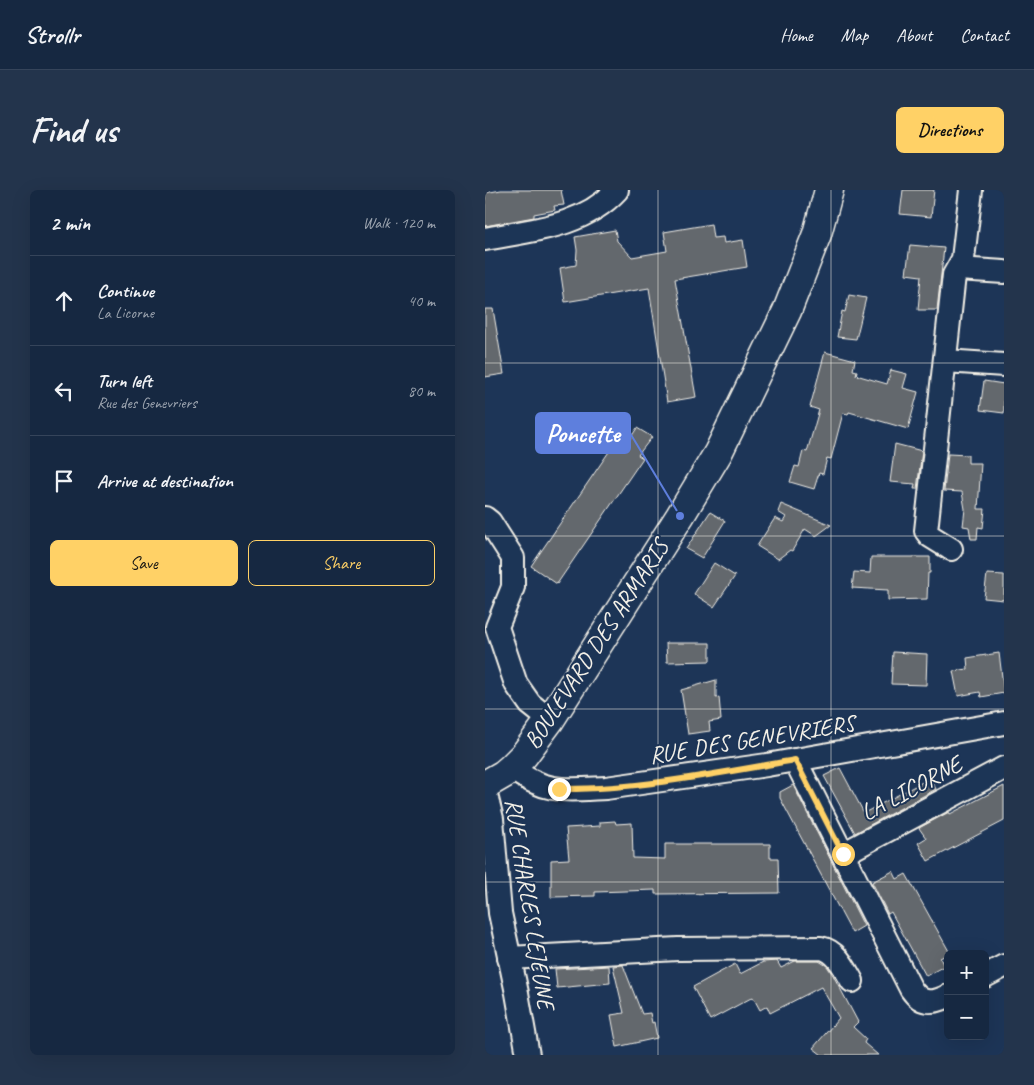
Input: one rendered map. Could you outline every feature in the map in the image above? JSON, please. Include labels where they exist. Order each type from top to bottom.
[{"type":"main road","name":"BOULEVARD DES ARMARIS","points":[[485,785],[511,768],[549,720],[718,454],[787,311],[823,214],[829,190]]},
{"type":"street","points":[[485,239],[559,225],[582,216],[605,203],[617,190]]},
{"type":"street","points":[[951,549],[930,536],[926,531],[954,275],[963,258],[971,190]]},
{"type":"street","points":[[958,269],[1004,272]]},
{"type":"street","points":[[945,361],[1004,365]]},
{"type":"street","points":[[485,518],[490,522],[513,558],[513,587],[491,628],[516,684],[530,704],[549,720]]},
{"type":"street","name":"RUE DES GENEVRIERS","points":[[511,768],[543,786],[559,789],[606,788],[685,778],[1004,723]]},
{"type":"street","points":[[795,760],[915,996],[919,999],[931,1001],[944,997]]},
{"type":"street","name":"LA LICORNE","points":[[843,854],[1004,768]]},
{"type":"street","name":"RUE CHARLES LEJEUNE","points":[[485,791],[491,819],[500,913],[528,1055]]},
{"type":"street","points":[[509,958],[678,949],[825,948],[845,967],[852,981]]},
{"type":"street","points":[[989,974],[1004,966]]},
{"type":"building","points":[[501,190],[561,190],[564,205],[554,206],[555,210],[534,214],[534,217],[485,226],[485,193]]},
{"type":"building","points":[[903,190],[934,190],[931,217],[900,214]]},
{"type":"building","points":[[711,224],[713,238],[723,237],[724,243],[743,240],[747,267],[675,279],[696,397],[667,402],[649,288],[565,302],[560,268],[576,265],[577,250],[575,237],[615,230],[617,241],[632,257],[667,251],[664,232]]},
{"type":"building","points":[[910,245],[944,248],[937,310],[918,310],[921,276],[906,274]]},
{"type":"building","points":[[849,295],[866,298],[856,339],[837,337],[842,311],[845,312]]},
{"type":"building","points":[[485,309],[493,309],[504,374],[485,377]]},
{"type":"building","points":[[825,352],[855,360],[853,370],[857,371],[856,375],[887,384],[891,370],[907,374],[903,388],[918,392],[908,429],[849,412],[848,414],[843,413],[831,459],[827,458],[823,474],[819,473],[814,489],[790,482],[795,466],[799,467],[803,451],[807,452],[819,410],[810,407]]},
{"type":"building","points":[[984,381],[1004,384],[1004,413],[980,410]]},
{"type":"building","points":[[637,428],[652,437],[638,455],[643,458],[557,584],[531,566],[617,440],[625,446]]},
{"type":"building","points":[[895,444],[922,451],[917,489],[914,489],[915,484],[890,482]]},
{"type":"building","points":[[948,454],[968,455],[968,463],[981,463],[978,509],[985,509],[983,528],[978,527],[977,539],[971,539],[969,527],[963,526],[965,509],[962,492],[944,491]]},
{"type":"building","points":[[781,504],[831,525],[816,536],[805,529],[792,551],[790,550],[778,559],[757,546],[775,518],[783,522],[786,517],[778,512]]},
{"type":"building","points":[[710,512],[725,521],[702,558],[686,549]]},
{"type":"building","points":[[871,557],[930,557],[927,599],[888,600],[888,590],[852,588],[854,572],[870,573]]},
{"type":"building","points":[[714,563],[735,576],[714,607],[694,594]]},
{"type":"building","points":[[987,574],[1004,575],[1004,600],[984,598]]},
{"type":"building","points":[[666,643],[710,643],[710,661],[667,662]]},
{"type":"building","points":[[893,652],[927,654],[926,685],[891,684]]},
{"type":"building","points":[[999,653],[1004,693],[981,697],[980,692],[958,696],[953,671],[968,669],[967,658]]},
{"type":"building","points":[[716,680],[716,698],[719,697],[721,720],[709,722],[710,731],[688,734],[681,690]]},
{"type":"building","points":[[840,768],[864,813],[930,778],[936,789],[855,833],[824,776]]},
{"type":"building","points":[[793,785],[864,926],[852,933],[780,798],[780,792]]},
{"type":"building","points":[[1004,786],[1004,821],[928,861],[918,843],[926,838],[919,828]]},
{"type":"building","points":[[615,821],[616,824],[632,823],[633,858],[665,859],[665,844],[770,844],[770,858],[778,858],[779,893],[655,894],[655,890],[595,892],[595,896],[551,897],[551,860],[569,859],[566,828],[600,826],[600,822]]},
{"type":"building","points":[[893,871],[897,879],[906,874],[948,950],[944,950],[944,956],[940,958],[944,966],[926,976],[891,912],[888,914],[872,882]]},
{"type":"building","points":[[777,961],[781,968],[795,961],[819,961],[827,966],[858,1022],[853,1027],[866,1039],[864,1043],[878,1055],[822,1055],[813,1048],[839,1018],[821,987],[770,1013],[767,1006],[760,1010],[753,997],[710,1020],[693,987],[735,964],[740,974],[763,962]]},
{"type":"building","points":[[623,965],[642,1014],[650,1013],[657,1038],[617,1047],[611,1015],[624,1013],[613,966]]},
{"type":"building","points":[[609,966],[610,983],[557,988],[555,969]]},
{"type":"place","name":"Poncette","points":[[680,516]]},
{"type":"route","points":[[559,789],[606,788],[795,760],[843,854]]}]
